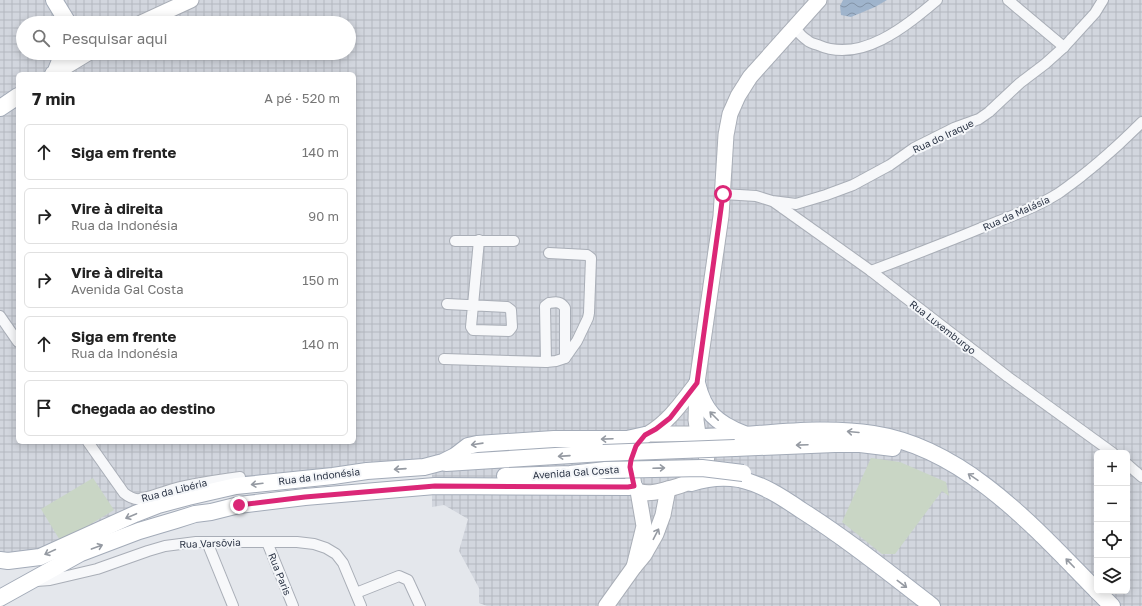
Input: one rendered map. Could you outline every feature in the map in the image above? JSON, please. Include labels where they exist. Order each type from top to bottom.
[{"type":"main road","points":[[54,0],[63,16]]},
{"type":"main road","points":[[156,16],[191,0]]},
{"type":"main road","points":[[805,15],[814,0]]},
{"type":"main road","points":[[691,483],[701,473],[705,466],[707,455],[696,420],[697,383],[717,247],[723,194],[726,135],[730,114],[738,96],[750,77],[819,0]]},
{"type":"main road","points":[[54,72],[60,60]]},
{"type":"main road","points":[[56,72],[76,60]]},
{"type":"main road","points":[[0,108],[16,97]]},
{"type":"main road","points":[[697,383],[700,396],[711,414],[724,425],[747,435]]},
{"type":"main road","name":"Rua da Indonésia","points":[[634,566],[644,526],[630,467],[631,460],[636,446],[646,434],[670,418],[697,383]]},
{"type":"main road","points":[[701,435],[747,435],[838,431],[873,434],[898,439],[921,447],[949,461],[1007,502],[1048,540],[1094,588]]},
{"type":"main road","name":"Rua da Indonésia","points":[[0,560],[8,561],[40,557],[158,505],[188,496],[236,486],[367,471],[424,467],[438,464],[455,456],[468,446],[477,444],[554,439],[627,438],[646,434],[701,435]]},
{"type":"main road","points":[[438,464],[603,453],[835,444],[885,446],[938,456]]},
{"type":"main road","name":"Avenida Gal Costa","points":[[435,486],[453,480],[570,474],[606,470],[691,467],[743,473],[757,477],[785,491],[836,526],[867,550],[885,570]]},
{"type":"main road","name":"Avenida Gal Costa","points":[[435,486],[628,487],[651,493],[707,479],[725,477],[740,479],[771,491],[815,519],[932,606]]},
{"type":"main road","name":"Rua da Indonésia","points":[[0,598],[81,553],[139,531],[195,514],[211,512],[239,505],[298,498],[435,486]]},
{"type":"main road","points":[[606,606],[634,566],[644,555],[656,534],[663,515],[668,489]]},
{"type":"main road","points":[[1100,594],[1112,606]]},
{"type":"street","points":[[794,27],[808,41],[823,48],[846,51],[853,50],[866,47],[906,25],[937,0]]},
{"type":"street","points":[[1008,0],[1064,47]]},
{"type":"street","name":"Rua do Iraque","points":[[723,194],[756,196],[772,201],[796,204],[853,185],[890,165],[914,148],[954,128],[979,119],[989,112],[1020,83],[1064,47],[1094,13],[1103,0]]},
{"type":"street","name":"Rua da Malásia","points":[[871,272],[1013,216],[1058,193],[1118,147],[1142,122]]},
{"type":"street","name":"Rua Luxemburgo","points":[[772,201],[871,272],[1008,377],[1109,450]]},
{"type":"street","points":[[447,304],[472,306],[479,240]]},
{"type":"street","points":[[455,241],[514,241]]},
{"type":"street","points":[[444,359],[546,362],[565,358],[577,341],[589,313],[591,258],[587,255],[549,253]]},
{"type":"street","points":[[546,362],[545,306],[549,302],[559,302],[563,304],[565,308],[565,358]]},
{"type":"street","points":[[0,316],[16,339]]},
{"type":"street","name":"Rua da Libéria","points":[[89,444],[124,493],[128,497],[134,499],[140,499],[172,489],[205,482],[240,477]]},
{"type":"street","points":[[1130,467],[1142,477]]},
{"type":"street","points":[[207,542],[233,606]]},
{"type":"street","name":"Rua Varsōvia","points":[[30,582],[50,580],[97,569],[165,546],[207,542],[297,542],[314,544],[326,548],[336,554],[344,564],[361,606]]},
{"type":"street","name":"Rua Paris","points":[[266,542],[293,606]]},
{"type":"street","points":[[356,593],[399,576],[408,580],[420,606]]},
{"type":"shaded area","points":[[0,0],[1142,0],[1142,606],[487,606],[479,603],[479,588],[459,551],[468,519],[444,505],[432,507],[432,474],[328,473],[268,477],[64,543],[30,552],[0,552]]},
{"type":"green space","points":[[871,458],[900,462],[946,482],[949,496],[942,491],[895,554],[882,554],[842,522]]},
{"type":"green space","points":[[93,478],[114,510],[61,542],[41,509]]},
{"type":"water","points":[[843,0],[887,0],[875,7],[851,17],[841,15],[840,6]]},
{"type":"route","points":[[239,505],[305,497],[435,486],[634,486],[630,467],[636,446],[645,435],[664,424],[670,418],[697,383],[723,194]]}]
